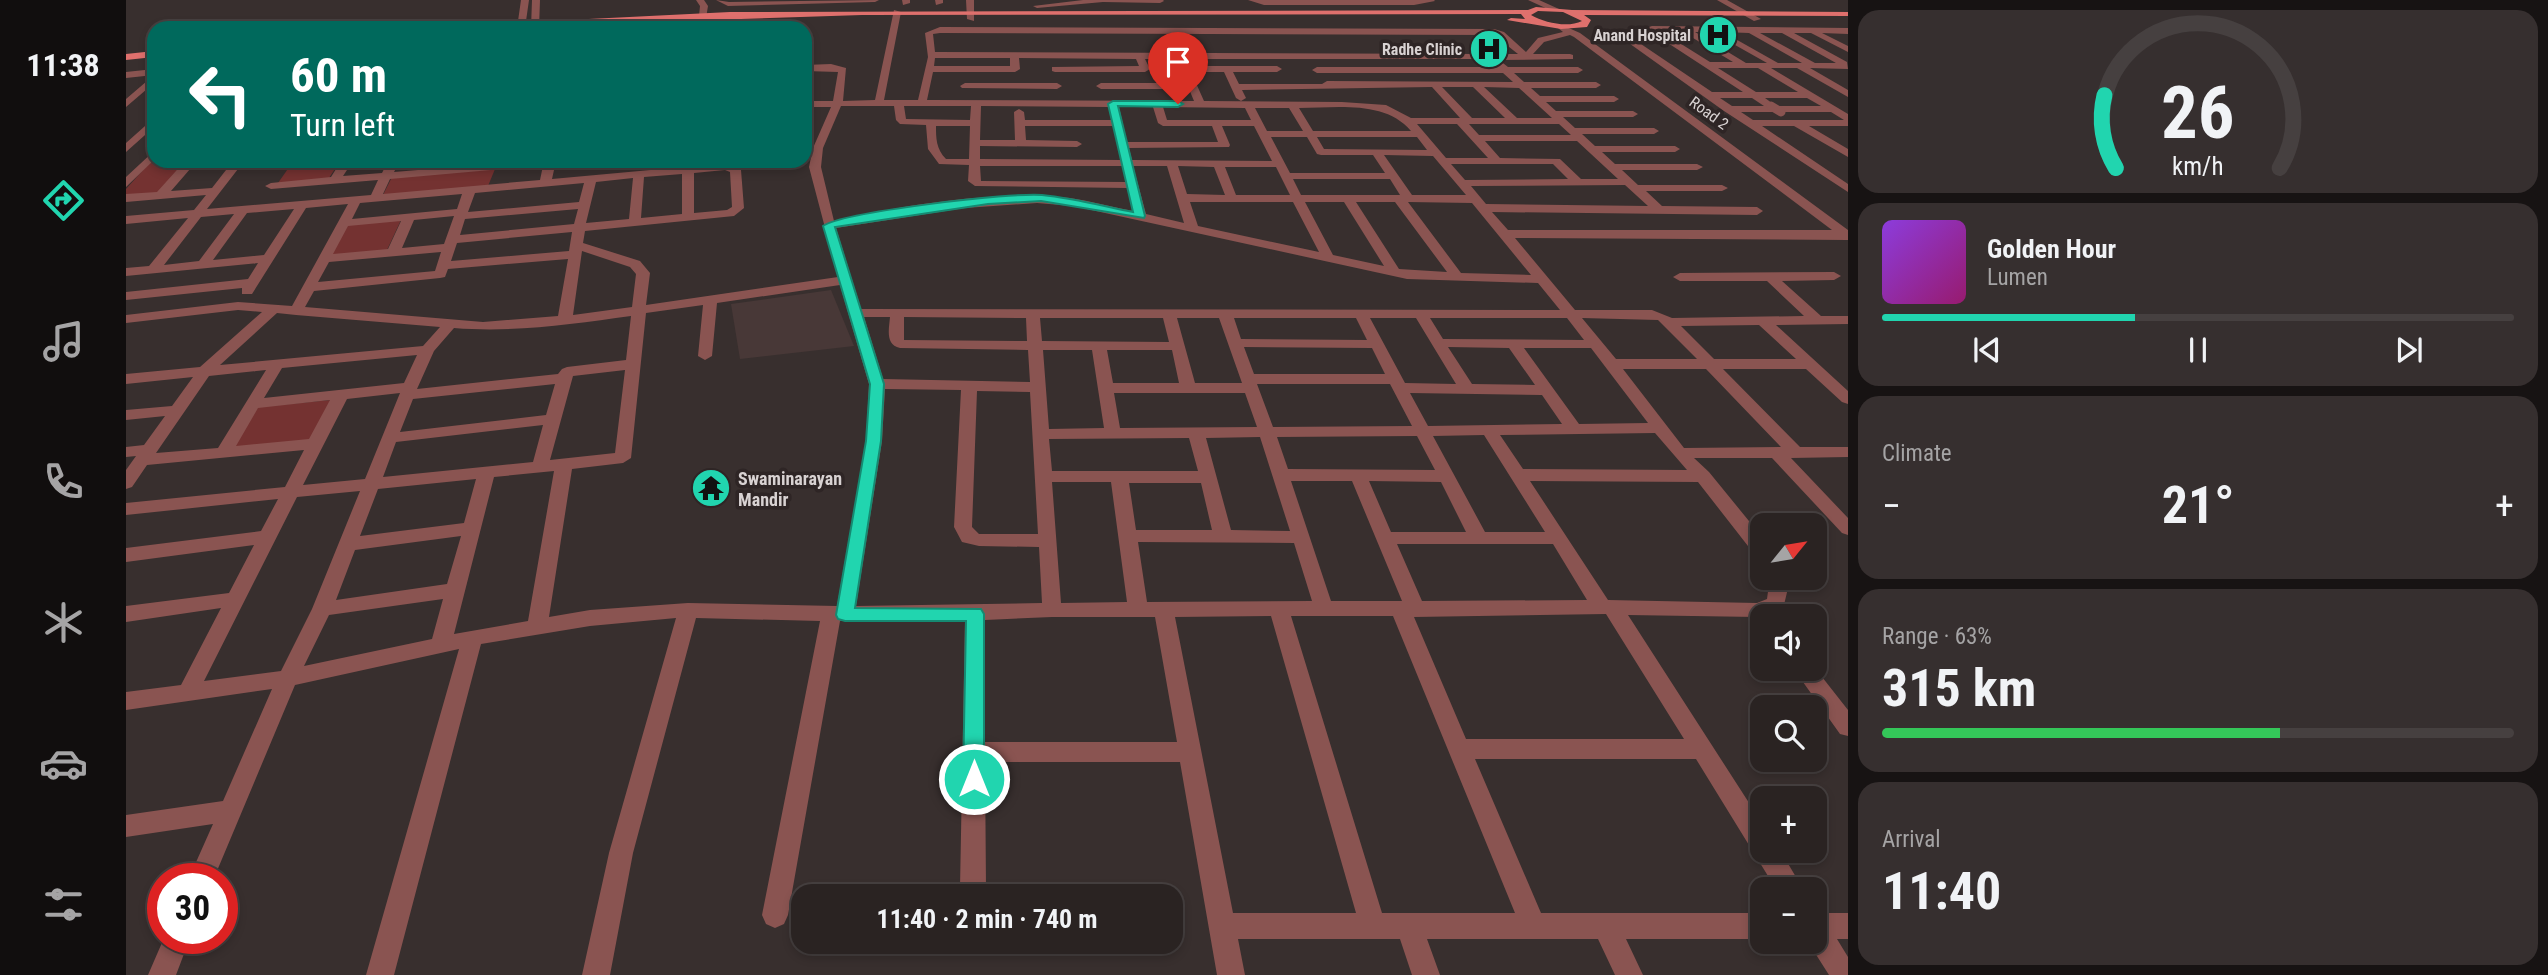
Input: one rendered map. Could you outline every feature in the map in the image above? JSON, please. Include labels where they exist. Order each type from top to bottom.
[{"type":"main road","points":[[971,16],[1037,6],[1165,14],[1526,12],[1534,4],[1573,12],[1848,17]]},
{"type":"main road","points":[[1526,12],[1528,18],[1544,24]]},
{"type":"main road","points":[[1573,12],[1587,20],[1584,25]]},
{"type":"main road","points":[[610,21],[703,16],[896,15],[1484,19],[1544,24]]},
{"type":"main road","points":[[723,21],[896,15]]},
{"type":"main road","points":[[1572,29],[1604,20],[1848,17]]},
{"type":"main road","points":[[126,57],[147,55]]},
{"type":"main road","points":[[126,64],[147,62]]},
{"type":"street","points":[[523,21],[525,0]]},
{"type":"street","points":[[535,21],[536,0]]},
{"type":"street","points":[[720,0],[719,2],[728,4],[874,0]]},
{"type":"street","points":[[970,0],[971,16]]},
{"type":"street","points":[[1252,0],[1427,3],[1431,1],[1429,0]]},
{"type":"street","points":[[1523,0],[1534,4]]},
{"type":"street","points":[[1721,0],[1756,19]]},
{"type":"street","points":[[1037,6],[1100,1],[1160,1],[1165,14]]},
{"type":"street","points":[[703,2],[703,16]]},
{"type":"street","points":[[879,103],[896,15]]},
{"type":"street","points":[[1670,19],[1744,65]]},
{"type":"street","points":[[1699,19],[1738,30]]},
{"type":"street","name":"Road 2","points":[[1544,24],[1572,29],[1847,232]]},
{"type":"street","points":[[1526,57],[1541,40],[1572,29]]},
{"type":"street","points":[[1652,29],[1846,153]]},
{"type":"street","points":[[1848,32],[1652,29],[1632,36],[1630,41],[1848,189]]},
{"type":"street","points":[[967,55],[969,30]]},
{"type":"street","points":[[1713,30],[1778,65]]},
{"type":"street","points":[[1749,30],[1812,65]]},
{"type":"street","points":[[1005,31],[1015,69],[1016,86]]},
{"type":"street","points":[[1040,31],[1055,69],[1059,104]]},
{"type":"street","points":[[1073,31],[1079,55]]},
{"type":"street","points":[[1110,31],[1118,56]]},
{"type":"street","points":[[1145,31],[1155,56]]},
{"type":"street","points":[[1179,31],[1185,69],[1200,104]]},
{"type":"street","points":[[922,103],[930,69],[931,32],[1216,31],[1260,44],[1377,56],[1405,54],[1453,57],[1570,57]]},
{"type":"street","points":[[1216,31],[1229,56]]},
{"type":"street","points":[[1783,31],[1847,68]]},
{"type":"street","points":[[1812,31],[1848,49]]},
{"type":"street","points":[[931,55],[1229,56],[1260,44],[1296,46],[1320,32],[1464,32],[1499,33],[1526,57]]},
{"type":"street","points":[[1320,32],[1327,40]]},
{"type":"street","points":[[1356,32],[1363,40]]},
{"type":"street","points":[[1391,32],[1398,40]]},
{"type":"street","points":[[1427,32],[1436,40]]},
{"type":"street","points":[[1464,32],[1659,210]]},
{"type":"street","points":[[1260,44],[1287,87]]},
{"type":"street","points":[[1296,46],[1342,105]]},
{"type":"street","points":[[1639,47],[1652,47]]},
{"type":"street","points":[[1666,47],[1679,47]]},
{"type":"street","points":[[1370,48],[1377,56]]},
{"type":"street","points":[[1444,48],[1453,57]]},
{"type":"street","points":[[1405,54],[1411,70],[1429,84],[1465,121],[1497,161]]},
{"type":"street","points":[[1140,56],[1150,86]]},
{"type":"street","points":[[1656,58],[1670,58]]},
{"type":"street","points":[[1683,58],[1697,58]]},
{"type":"street","points":[[1672,70],[1744,65],[1834,65],[1847,68]]},
{"type":"street","points":[[1760,65],[1842,113]]},
{"type":"street","points":[[1798,65],[1848,95]]},
{"type":"street","points":[[775,915],[874,441],[877,384],[829,226],[815,167],[818,148],[838,103],[843,71],[839,68],[812,68]]},
{"type":"street","points":[[930,69],[1015,69]]},
{"type":"street","points":[[966,69],[965,86],[976,123],[974,181],[979,184],[1132,185]]},
{"type":"street","points":[[1055,69],[1144,69]]},
{"type":"street","points":[[1097,69],[1101,86],[1118,123],[1140,216]]},
{"type":"street","points":[[1185,69],[1277,69]]},
{"type":"street","points":[[1227,69],[1328,257]]},
{"type":"street","points":[[1317,70],[1578,70]]},
{"type":"street","points":[[126,75],[147,73]]},
{"type":"street","points":[[1690,82],[1788,82]]},
{"type":"street","points":[[127,102],[147,84]]},
{"type":"street","points":[[1475,84],[1514,121]]},
{"type":"street","points":[[1236,87],[1596,85]]},
{"type":"street","points":[[965,86],[1057,86]]},
{"type":"street","points":[[1101,86],[1192,86]]},
{"type":"street","points":[[1710,95],[1848,95]]},
{"type":"street","points":[[127,102],[145,99]]},
{"type":"street","points":[[1538,99],[1614,99]]},
{"type":"street","points":[[900,103],[901,120],[904,122],[976,123]]},
{"type":"street","points":[[812,104],[1342,105],[1395,110],[1420,134],[1506,234],[1612,364],[1679,453],[1703,476],[1750,535]]},
{"type":"street","points":[[1019,104],[1021,144]]},
{"type":"street","points":[[1157,104],[1171,145]]},
{"type":"street","points":[[1292,105],[1335,176]]},
{"type":"street","points":[[1728,109],[1842,113]]},
{"type":"street","points":[[1408,121],[1514,121],[1633,114]]},
{"type":"street","points":[[931,123],[934,155],[943,162],[1279,164]]},
{"type":"street","points":[[1020,123],[1118,123]]},
{"type":"street","points":[[1074,123],[1080,163]]},
{"type":"street","points":[[1164,123],[1216,123],[1310,134],[1420,134]]},
{"type":"street","points":[[1216,123],[1234,164]]},
{"type":"street","points":[[1753,123],[1848,123]]},
{"type":"street","points":[[1476,138],[1533,138],[1654,131]]},
{"type":"street","points":[[126,151],[147,133]]},
{"type":"street","points":[[1533,138],[1578,183]]},
{"type":"street","points":[[1772,138],[1848,138]]},
{"type":"street","points":[[975,143],[1077,144]]},
{"type":"street","points":[[1123,145],[1225,145]]},
{"type":"street","points":[[1592,149],[1675,149]]},
{"type":"street","points":[[126,151],[147,152]]},
{"type":"street","points":[[1321,152],[1377,152],[1497,161],[1556,161]]},
{"type":"street","points":[[1377,152],[1394,176],[1404,199],[1458,278]]},
{"type":"street","points":[[1797,155],[1846,153]]},
{"type":"street","points":[[126,184],[147,161]]},
{"type":"street","points":[[1050,163],[1053,184]]},
{"type":"street","points":[[1171,163],[1192,228]]},
{"type":"street","points":[[1218,164],[1233,198]]},
{"type":"street","points":[[1612,167],[1697,167]]},
{"type":"street","points":[[161,195],[185,168]]},
{"type":"street","points":[[153,270],[233,168]]},
{"type":"street","points":[[204,265],[284,168]]},
{"type":"street","points":[[335,180],[343,168]]},
{"type":"street","points":[[375,198],[391,168]]},
{"type":"street","points":[[271,186],[464,168]]},
{"type":"street","points":[[495,187],[501,168]]},
{"type":"street","points":[[545,183],[548,168]]},
{"type":"street","points":[[128,222],[545,183],[597,175],[695,168]]},
{"type":"street","points":[[443,266],[577,242],[635,222],[730,213],[738,208],[735,170],[731,168]]},
{"type":"street","points":[[688,170],[688,217]]},
{"type":"street","points":[[1824,173],[1848,173]]},
{"type":"street","points":[[635,222],[639,174]]},
{"type":"street","points":[[565,320],[577,242],[597,175]]},
{"type":"street","points":[[1286,176],[1394,176]]},
{"type":"street","points":[[1462,183],[1578,183],[1723,188]]},
{"type":"street","points":[[309,287],[440,274],[470,190]]},
{"type":"street","points":[[126,198],[215,191]]},
{"type":"street","points":[[829,226],[859,218],[988,200],[1041,198],[1140,216],[1394,272],[1458,278],[1543,279]]},
{"type":"street","points":[[1182,198],[1404,199],[1659,210],[1757,211]]},
{"type":"street","points":[[1348,199],[1394,272]]},
{"type":"street","points":[[296,311],[356,200]]},
{"type":"street","points":[[238,306],[302,205]]},
{"type":"street","points":[[344,223],[409,216],[586,205]]},
{"type":"street","points":[[393,253],[409,216]]},
{"type":"street","points":[[1506,234],[1847,232]]},
{"type":"street","points":[[126,509],[623,458],[640,310],[643,273],[640,268],[577,242],[451,244],[324,260]]},
{"type":"street","points":[[126,272],[268,258]]},
{"type":"street","points":[[1679,277],[1834,276]]},
{"type":"street","points":[[1770,277],[1817,320]]},
{"type":"street","points":[[126,319],[238,306],[484,326],[565,320],[845,280]]},
{"type":"street","points":[[126,296],[252,284]]},
{"type":"street","points":[[705,356],[710,300]]},
{"type":"street","points":[[126,483],[204,372],[274,309]]},
{"type":"street","points":[[857,313],[1642,312],[1663,317],[1669,322],[1795,452]]},
{"type":"street","points":[[897,313],[896,339],[900,344],[1178,346]]},
{"type":"street","points":[[1033,313],[1052,610]]},
{"type":"street","points":[[1169,313],[1188,388]]},
{"type":"street","points":[[1225,314],[1267,432],[1324,609]]},
{"type":"street","points":[[1361,314],[1479,538]]},
{"type":"street","points":[[1420,314],[1467,389]]},
{"type":"street","points":[[1762,320],[1848,399]]},
{"type":"street","points":[[1669,322],[1848,320]]},
{"type":"street","points":[[208,863],[272,710],[322,609],[408,391],[427,350],[450,324]]},
{"type":"street","points":[[1235,344],[1376,344]]},
{"type":"street","points":[[1438,344],[1595,344]]},
{"type":"street","points":[[1514,344],[1574,429]]},
{"type":"street","points":[[1099,346],[1113,433]]},
{"type":"street","points":[[126,379],[427,350]]},
{"type":"street","points":[[224,452],[277,364]]},
{"type":"street","points":[[1612,364],[1810,364]]},
{"type":"street","points":[[540,466],[566,372],[634,365]]},
{"type":"street","points":[[253,404],[341,394],[564,378]]},
{"type":"street","points":[[1826,379],[1848,378]]},
{"type":"street","points":[[877,384],[1038,387]]},
{"type":"street","points":[[1106,388],[1397,384],[1467,389],[1546,390]]},
{"type":"street","points":[[970,386],[963,527],[969,537],[979,540],[1048,541]]},
{"type":"street","points":[[188,692],[341,394]]},
{"type":"street","points":[[126,415],[177,410]]},
{"type":"street","points":[[390,438],[553,419]]},
{"type":"street","points":[[1041,434],[1659,428]]},
{"type":"street","points":[[1489,430],[1750,825]]},
{"type":"street","points":[[1196,432],[1223,537]]},
{"type":"street","points":[[126,452],[146,455],[224,452],[316,444]]},
{"type":"street","points":[[1776,452],[1848,529]]},
{"type":"street","points":[[1679,453],[1848,452]]},
{"type":"street","points":[[537,627],[564,464]]},
{"type":"street","points":[[441,645],[487,471]]},
{"type":"street","points":[[1279,475],[1446,476]]},
{"type":"street","points":[[1358,475],[1385,538],[1408,610],[1459,749],[1533,926]]},
{"type":"street","points":[[1518,475],[1703,476]]},
{"type":"street","points":[[1044,476],[1208,477]]},
{"type":"street","points":[[1119,477],[1138,610]]},
{"type":"street","points":[[348,544],[474,527]]},
{"type":"street","points":[[1128,536],[1300,537]]},
{"type":"street","points":[[126,555],[268,537]]},
{"type":"street","points":[[1385,538],[1559,538]]},
{"type":"street","points":[[322,609],[457,590]]},
{"type":"street","points":[[126,614],[236,599]]},
{"type":"street","points":[[126,701],[290,678],[472,638],[590,618],[688,610],[838,615],[975,614],[1052,610],[1608,607],[1750,613]]},
{"type":"street","points":[[1279,609],[1373,926]]},
{"type":"street","points":[[596,975],[621,853],[688,610]]},
{"type":"street","points":[[1164,610],[1231,975]]},
{"type":"street","points":[[973,884],[975,614]]},
{"type":"street","points":[[380,975],[472,638]]},
{"type":"street","points":[[1813,681],[1848,727]]},
{"type":"street","points":[[1459,749],[1702,749]]},
{"type":"street","points":[[974,752],[1190,752]]},
{"type":"street","points":[[126,826],[231,810]]},
{"type":"street","points":[[1222,926],[1750,926]]},
{"type":"street","points":[[1409,926],[1426,975]]},
{"type":"street","points":[[1606,926],[1629,975]]},
{"type":"street","points":[[1827,927],[1848,926]]},
{"type":"street","points":[[1827,947],[1844,975]]},
{"type":"street","points":[[162,975],[171,954]]},
{"type":"shaded area","points":[[147,166],[147,168],[181,168],[158,194],[126,196],[126,189]]},
{"type":"shaded area","points":[[288,168],[335,168],[329,178],[278,183]]},
{"type":"shaded area","points":[[495,169],[488,186],[383,195],[392,177]]},
{"type":"shaded area","points":[[401,220],[387,250],[330,256],[347,225]]},
{"type":"shaded area","points":[[831,290],[854,346],[740,359],[731,304]]},
{"type":"shaded area","points":[[331,400],[309,441],[232,449],[258,407]]},
{"type":"place","name":"Anand Hospital","points":[[1718,35]]},
{"type":"place","name":"Radhe Clinic","points":[[1489,49]]},
{"type":"place","name":"Swaminarayan Mandir","points":[[711,488]]},
{"type":"route","points":[[974,779],[975,614],[845,615],[874,441],[877,384],[829,226],[859,218],[988,200],[1041,198],[1140,216],[1113,104],[1178,104]]}]
